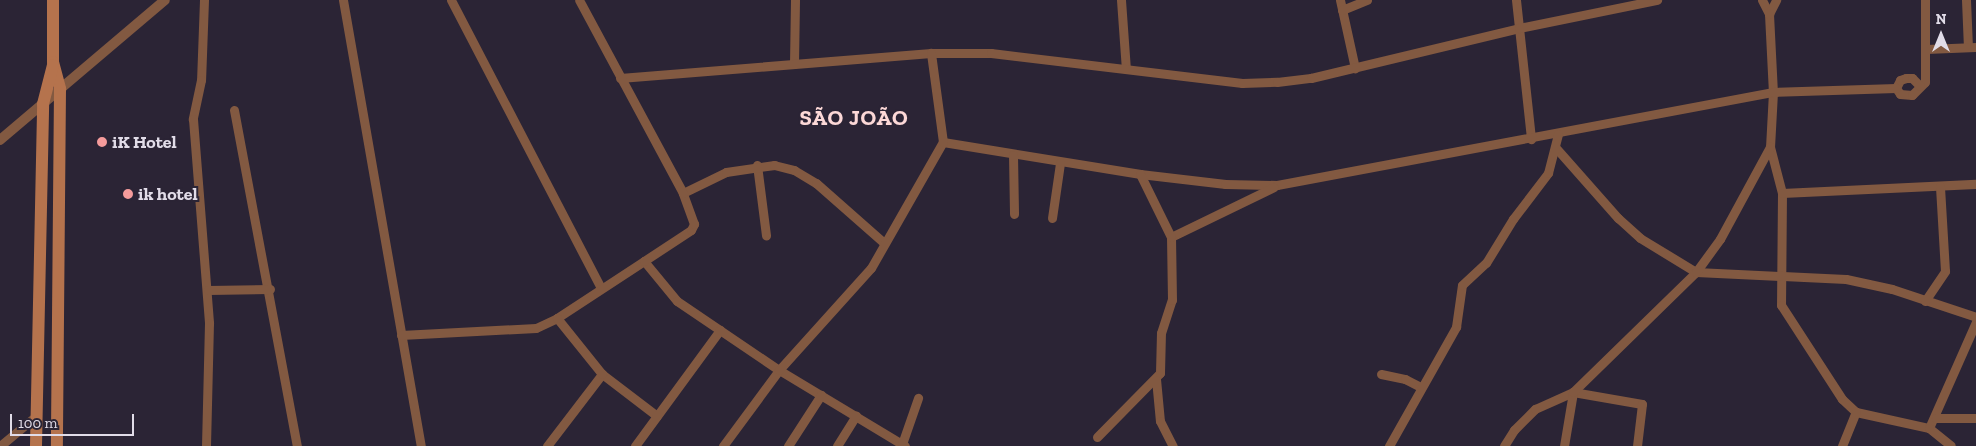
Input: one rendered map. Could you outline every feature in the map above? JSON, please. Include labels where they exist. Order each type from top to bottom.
[{"type":"main road","points":[[53,0],[53,62],[60,89],[57,446]]},
{"type":"main road","points":[[36,446],[42,104],[53,62]]},
{"type":"street","points":[[0,140],[165,0]]},
{"type":"street","points":[[204,0],[201,80],[194,118],[208,290],[210,354],[205,407],[206,446]]},
{"type":"street","points":[[343,0],[421,446]]},
{"type":"street","points":[[450,0],[601,288]]},
{"type":"street","points":[[401,335],[508,331],[536,328],[557,318],[691,230],[693,216],[683,193],[579,0]]},
{"type":"street","points":[[794,64],[795,0]]},
{"type":"street","points":[[1121,0],[1126,69]]},
{"type":"street","points":[[1340,0],[1354,68]]},
{"type":"street","points":[[1342,10],[1367,0]]},
{"type":"street","points":[[1516,0],[1531,139]]},
{"type":"street","points":[[620,78],[931,53],[991,53],[1242,83],[1286,81],[1354,68],[1518,28],[1657,0]]},
{"type":"street","points":[[1762,0],[1769,14],[1773,92],[1770,147],[1782,194],[1781,305],[1842,399],[1856,412],[1929,428],[1951,446]]},
{"type":"street","points":[[1769,14],[1776,0]]},
{"type":"street","points":[[1896,88],[1900,94],[1912,96],[1926,79],[1925,0]]},
{"type":"street","points":[[1926,49],[1972,47],[1966,0]]},
{"type":"street","points":[[722,446],[779,370],[859,282],[943,142],[931,53]]},
{"type":"street","points":[[1896,88],[1900,80],[1906,78],[1912,78],[1920,86]]},
{"type":"street","points":[[943,142],[1060,163],[1140,174],[1225,184],[1277,185],[1558,134],[1773,92],[1896,88]]},
{"type":"street","points":[[234,110],[270,289],[296,446]]},
{"type":"street","points":[[1389,446],[1456,327],[1462,286],[1486,263],[1513,218],[1548,173],[1556,148],[1558,134]]},
{"type":"street","points":[[1504,446],[1514,430],[1535,409],[1573,392],[1696,272],[1720,239],[1770,147]]},
{"type":"street","points":[[1556,148],[1618,218],[1640,238],[1696,272],[1846,279],[1976,317]]},
{"type":"street","points":[[1012,155],[1014,214]]},
{"type":"street","points":[[1052,218],[1060,163]]},
{"type":"street","points":[[683,193],[726,172],[756,165],[794,170],[816,183],[884,243]]},
{"type":"street","points":[[756,165],[766,235]]},
{"type":"street","points":[[1097,438],[1160,373],[1160,333],[1172,300],[1171,237],[1140,174]]},
{"type":"street","points":[[1782,194],[1976,184]]},
{"type":"street","points":[[1171,237],[1277,185]]},
{"type":"street","points":[[1925,301],[1945,270],[1940,186]]},
{"type":"street","points":[[644,261],[677,301],[779,370],[903,445],[918,398]]},
{"type":"street","points":[[208,290],[270,289]]},
{"type":"street","points":[[557,318],[602,374],[657,416]]},
{"type":"street","points":[[1929,428],[1936,418],[1976,322]]},
{"type":"street","points":[[635,446],[720,330]]},
{"type":"street","points":[[547,446],[602,374]]},
{"type":"street","points":[[1381,374],[1405,379],[1421,387]]},
{"type":"street","points":[[1156,379],[1160,421],[1173,446]]},
{"type":"street","points":[[1564,446],[1573,392]]},
{"type":"street","points":[[1573,392],[1642,404],[1636,446]]},
{"type":"street","points":[[788,446],[821,395]]},
{"type":"street","points":[[1842,446],[1856,412]]},
{"type":"street","points":[[0,446],[36,416]]},
{"type":"street","points":[[837,446],[856,416]]},
{"type":"street","points":[[1936,418],[1976,418]]},
{"type":"place","name":"iK Hotel","points":[[102,142]]},
{"type":"place","name":"ik hotel","points":[[128,194]]},
{"type":"district","name":"SÃO JOÃO","points":[[854,118]]}]
